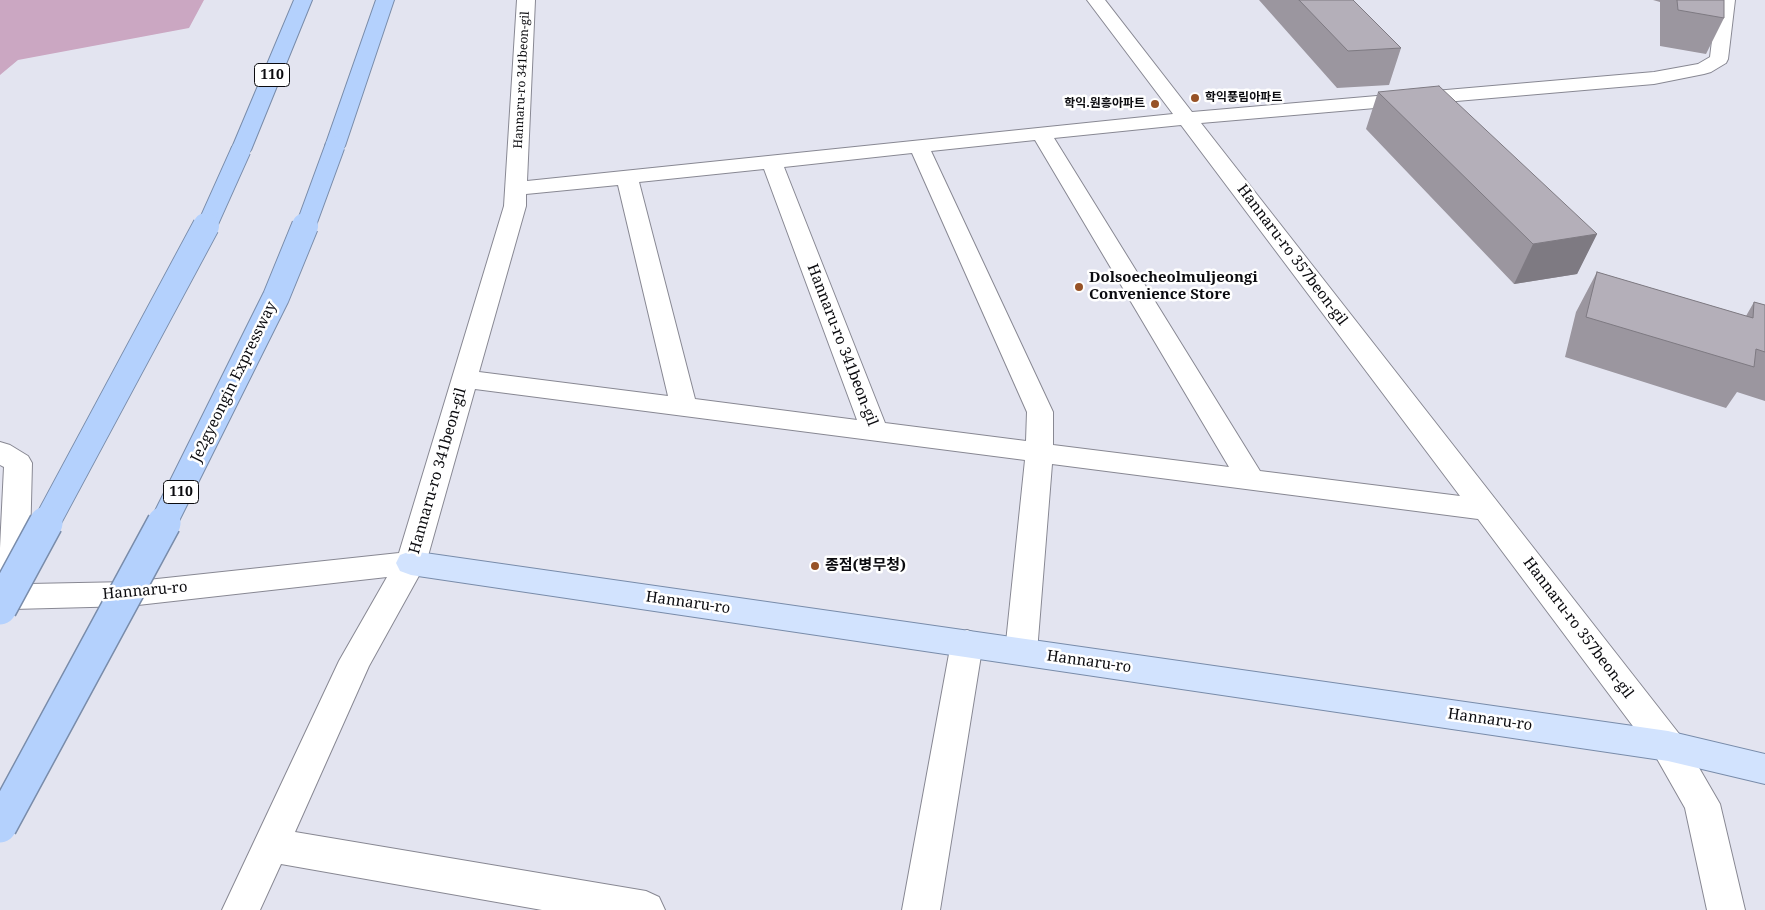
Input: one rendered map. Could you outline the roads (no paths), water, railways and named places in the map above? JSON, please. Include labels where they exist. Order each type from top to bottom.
[{"type":"highway","name":"110","points":[[0,608],[199,242],[241,150],[303,0]]},
{"type":"highway","name":"Je2gyeongin Expressway","points":[[0,826],[182,489],[276,297],[314,205],[385,0]]},
{"type":"main road","name":"Hannaru-ro","points":[[411,563],[1668,746],[1765,769]]},
{"type":"street","name":"Hannaru-ro 341beon-gil","points":[[411,563],[515,206],[526,0]]},
{"type":"street","name":"Hannaru-ro 357beon-gil","points":[[1096,0],[1668,746],[1702,804],[1726,910]]},
{"type":"street","points":[[516,189],[1187,118],[1654,78],[1704,68],[1719,59],[1726,0]]},
{"type":"street","points":[[1041,134],[1251,480]]},
{"type":"street","points":[[919,147],[1040,412],[1039,453],[1021,652]]},
{"type":"street","name":"Hannaru-ro 341beon-gil","points":[[465,379],[875,432],[772,162]]},
{"type":"street","points":[[627,178],[684,407]]},
{"type":"street","points":[[875,432],[1488,510]]},
{"type":"street","name":"Hannaru-ro","points":[[9,458],[12,597],[129,594],[411,563]]},
{"type":"street","points":[[241,910],[354,661],[411,563]]},
{"type":"street","points":[[921,910],[967,644]]},
{"type":"street","points":[[272,845],[646,910]]},
{"type":"place","name":"학익풍림아파트","points":[[1195,98]]},
{"type":"place","name":"학익.원흥아파트","points":[[1155,104]]},
{"type":"place","name":"Dolsoecheolmuljeongi Convenience Store","points":[[1079,287]]},
{"type":"place","name":"종점(병무청)","points":[[815,566]]}]
